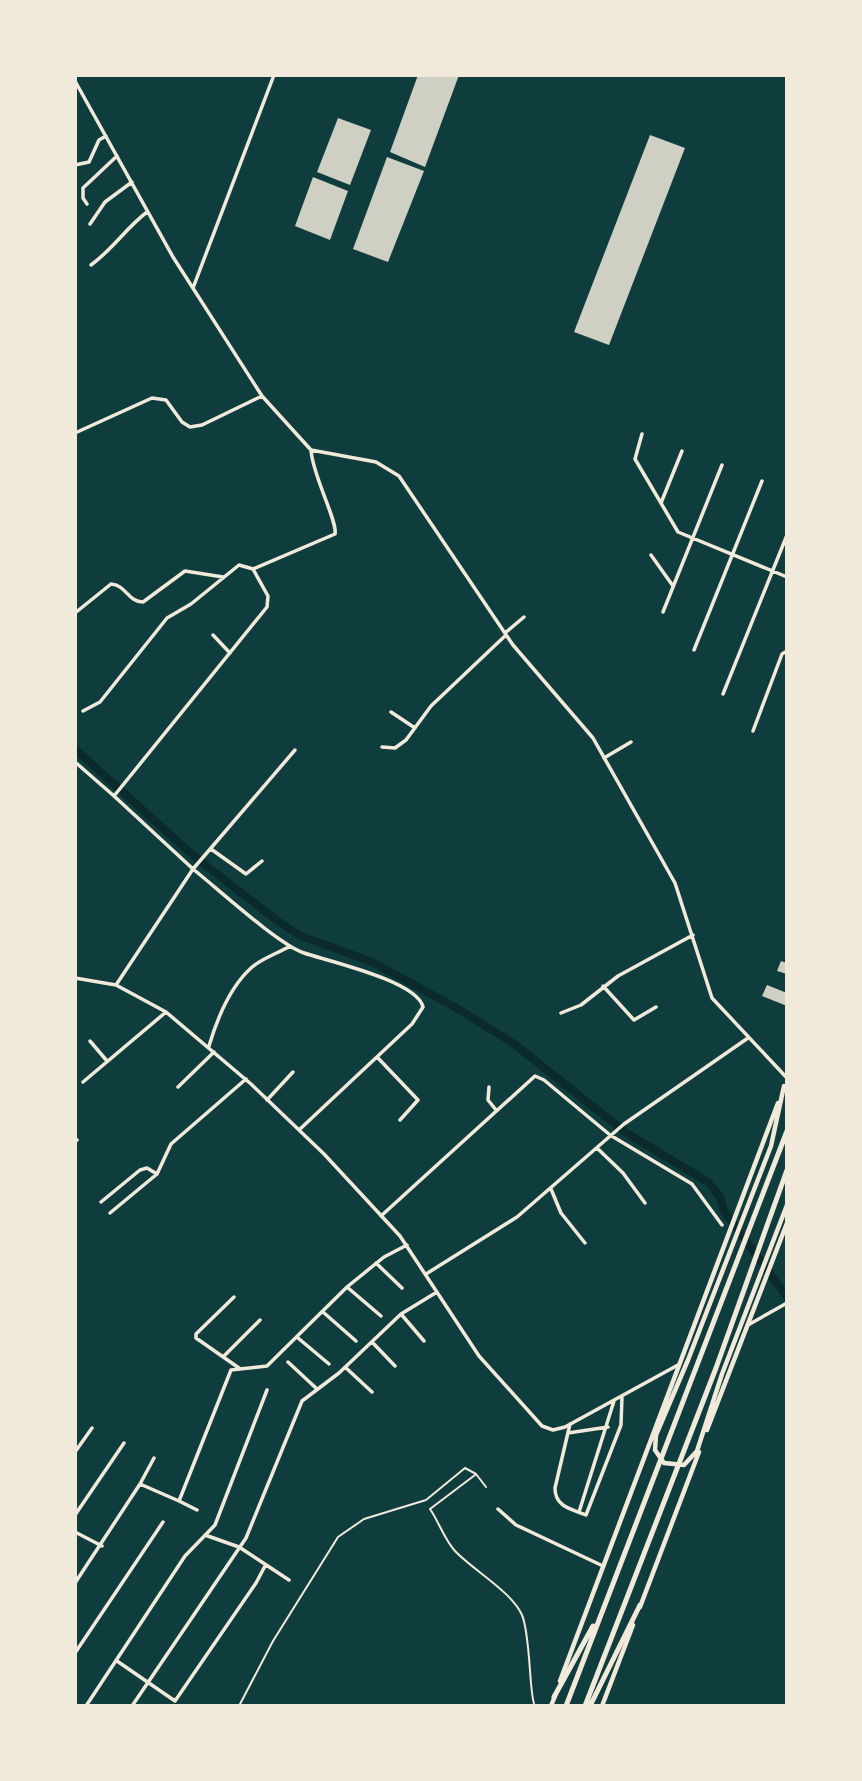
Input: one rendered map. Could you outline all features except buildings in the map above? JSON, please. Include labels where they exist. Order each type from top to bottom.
[{"type":"highway","points":[[566,1706],[787,1131]]},
{"type":"highway","points":[[587,1706],[716,1368],[787,1170]]},
{"type":"highway","points":[[587,1706],[640,1605]]},
{"type":"highway","points":[[554,1697],[603,1608]]},
{"type":"main road","points":[[551,1706],[787,1079]]},
{"type":"main road","points":[[784,1086],[771,1146],[656,1435],[655,1450],[664,1464],[684,1465],[697,1451],[722,1374],[787,1205]]},
{"type":"main road","points":[[602,1706],[787,1223]]},
{"type":"street","points":[[193,288],[274,75]]},
{"type":"street","points":[[75,81],[193,288],[262,396],[311,450],[316,478],[335,524],[335,534],[253,569],[239,565],[191,604],[167,618],[100,702],[83,711]]},
{"type":"street","points":[[75,165],[89,162],[99,141],[107,136]]},
{"type":"street","points":[[88,204],[83,198],[83,188],[117,156]]},
{"type":"street","points":[[90,224],[105,202],[132,182]]},
{"type":"street","points":[[91,265],[114,247],[127,227],[148,211]]},
{"type":"street","points":[[75,433],[152,398],[166,400],[182,422],[190,427],[262,396]]},
{"type":"street","points":[[642,434],[635,459],[673,528],[732,556],[787,577]]},
{"type":"street","points":[[311,450],[376,463],[393,470],[458,559],[506,633],[582,721],[675,883],[708,990],[787,1079]]},
{"type":"street","points":[[661,503],[682,451]]},
{"type":"street","points":[[663,612],[722,464]]},
{"type":"street","points":[[694,650],[762,481]]},
{"type":"street","points":[[723,694],[787,535]]},
{"type":"street","points":[[652,555],[673,586]]},
{"type":"street","points":[[115,794],[269,603],[253,569]]},
{"type":"street","points":[[75,613],[111,584],[120,586],[133,600],[143,602],[188,570],[223,577]]},
{"type":"street","points":[[382,747],[400,746],[431,706],[524,617]]},
{"type":"street","points":[[213,635],[230,653]]},
{"type":"street","points":[[753,731],[782,654],[787,652]]},
{"type":"street","points":[[391,712],[415,728]]},
{"type":"street","points":[[604,758],[631,742]]},
{"type":"street","points":[[116,985],[195,867],[295,750]]},
{"type":"street","points":[[75,762],[290,946],[355,966],[422,1002],[422,1011],[412,1024],[299,1130]]},
{"type":"street","points":[[211,849],[246,874],[262,861]]},
{"type":"street","points":[[561,1013],[581,1005],[603,986],[693,935]]},
{"type":"street","points":[[209,1046],[222,1010],[240,980],[252,967],[290,946]]},
{"type":"street","points":[[75,978],[116,985],[166,1012],[215,1051],[299,1130],[407,1245],[479,1356],[533,1420],[553,1430],[570,1424],[678,1365]]},
{"type":"street","points":[[603,986],[634,1020],[656,1007]]},
{"type":"street","points":[[83,1082],[166,1012]]},
{"type":"street","points":[[426,1274],[517,1217],[624,1124],[748,1037]]},
{"type":"street","points":[[90,1041],[107,1061]]},
{"type":"street","points":[[178,1087],[215,1051]]},
{"type":"street","points":[[377,1057],[418,1100],[400,1120]]},
{"type":"street","points":[[267,1100],[293,1072]]},
{"type":"street","points":[[381,1216],[535,1076],[544,1080],[612,1134],[692,1184],[722,1226]]},
{"type":"street","points":[[110,1213],[157,1174],[171,1144],[246,1079]]},
{"type":"street","points":[[488,1087],[488,1100],[496,1110]]},
{"type":"street","points":[[597,1148],[623,1173],[645,1203]]},
{"type":"street","points":[[101,1202],[140,1170],[147,1168],[157,1174]]},
{"type":"street","points":[[551,1189],[564,1218],[585,1243]]},
{"type":"street","points":[[179,1501],[231,1370],[267,1366],[347,1287],[376,1264],[407,1245]]},
{"type":"street","points":[[376,1264],[402,1288]]},
{"type":"street","points":[[347,1287],[381,1316]]},
{"type":"street","points":[[132,1706],[246,1538],[300,1405],[401,1314],[437,1292]]},
{"type":"street","points":[[234,1297],[195,1334],[239,1368]]},
{"type":"street","points":[[748,1325],[786,1303]]},
{"type":"street","points":[[323,1312],[356,1341]]},
{"type":"street","points":[[401,1314],[424,1341]]},
{"type":"street","points":[[223,1357],[260,1320]]},
{"type":"street","points":[[298,1338],[329,1364]]},
{"type":"street","points":[[372,1342],[396,1366]]},
{"type":"street","points":[[288,1362],[317,1389]]},
{"type":"street","points":[[345,1367],[372,1392]]},
{"type":"street","points":[[86,1706],[185,1556],[215,1525],[267,1390]]},
{"type":"street","points":[[570,1424],[555,1493],[560,1503],[587,1513],[621,1425],[622,1396]]},
{"type":"street","points":[[579,1512],[614,1401]]},
{"type":"street","points":[[568,1433],[608,1427]]},
{"type":"street","points":[[75,1452],[92,1428]]},
{"type":"street","points":[[75,1515],[124,1443]]},
{"type":"street","points":[[75,1583],[102,1546],[154,1458]]},
{"type":"street","points":[[595,1466],[604,1469]]},
{"type":"street","points":[[140,1484],[197,1510]]},
{"type":"street","points":[[498,1509],[516,1525],[603,1566]]},
{"type":"street","points":[[75,1653],[163,1522]]},
{"type":"street","points":[[75,1532],[102,1546]]},
{"type":"street","points":[[205,1535],[239,1547],[289,1580]]},
{"type":"street","points":[[172,1706],[251,1592],[265,1566]]},
{"type":"street","points":[[117,1661],[175,1701]]},
{"type":"lane","points":[[239,1706],[274,1641],[338,1537],[364,1519],[426,1500],[466,1468],[476,1474],[486,1487]]},
{"type":"lane","points":[[476,1474],[430,1508],[445,1538],[522,1616],[532,1665],[530,1697],[535,1706]]},
{"type":"waterway","points":[[75,749],[195,857],[279,922],[301,936],[372,962],[453,1006],[513,1043],[625,1132],[708,1182],[720,1197],[724,1211],[787,1297]]}]
